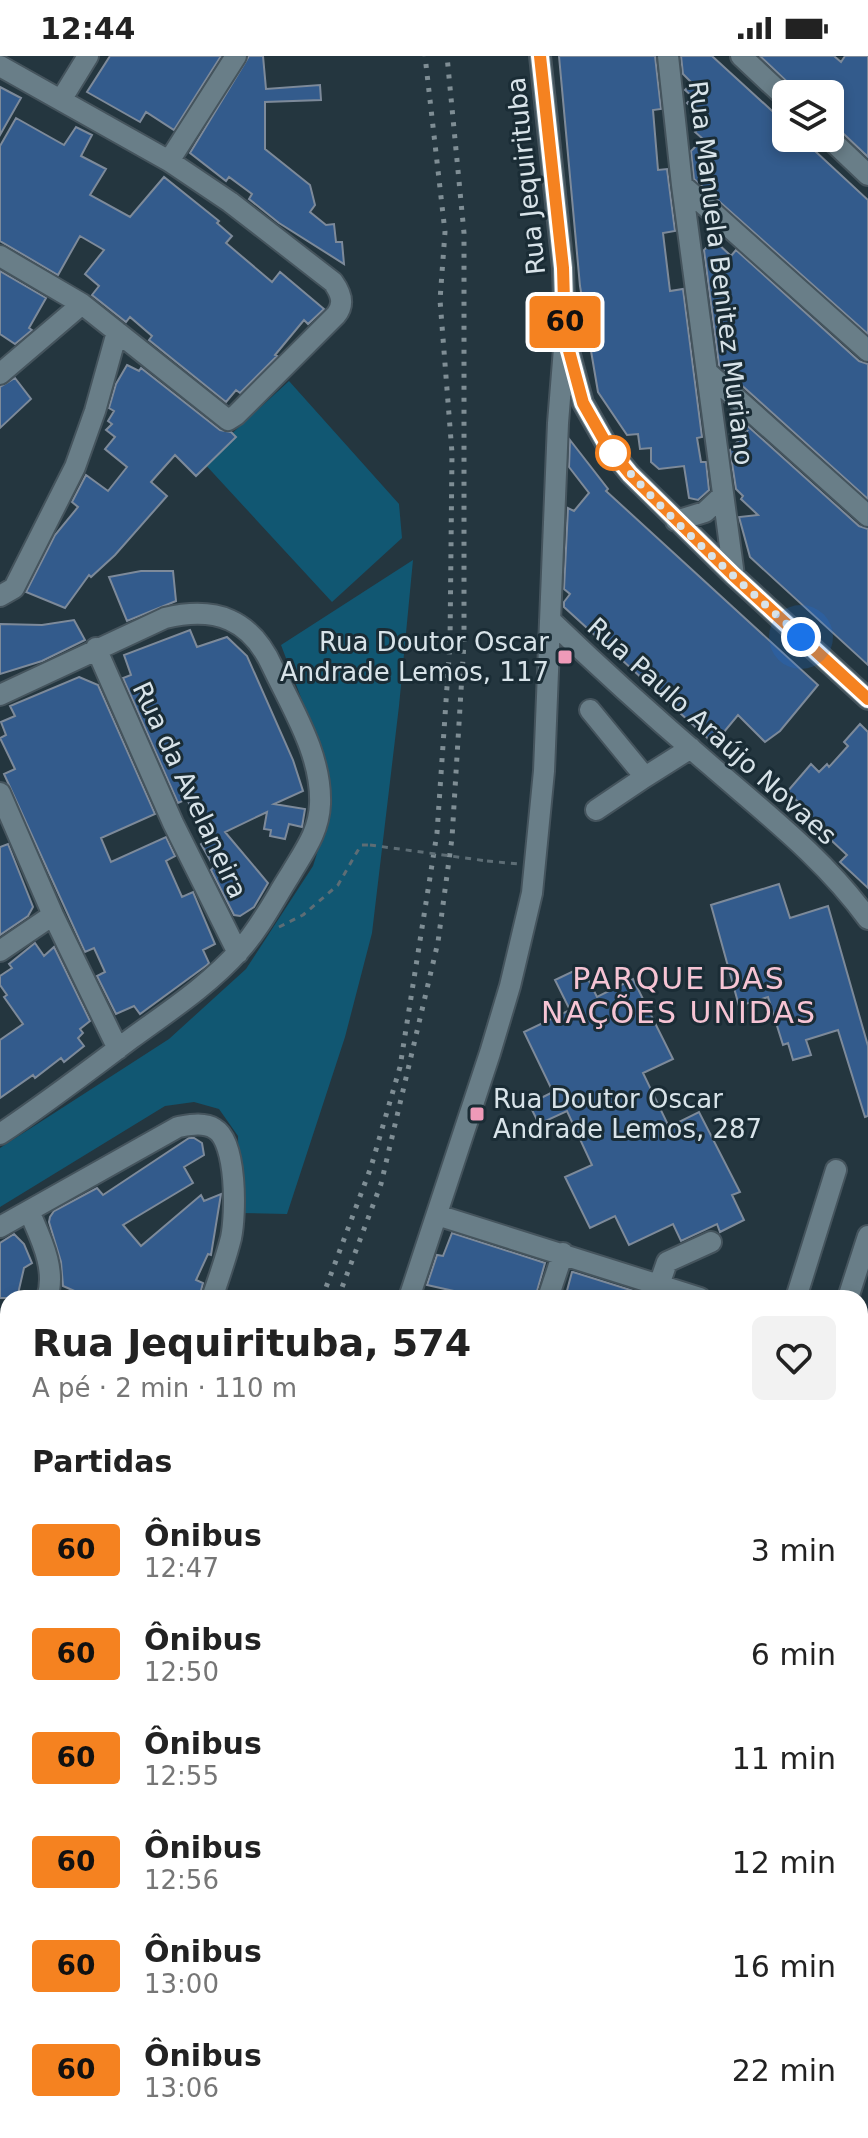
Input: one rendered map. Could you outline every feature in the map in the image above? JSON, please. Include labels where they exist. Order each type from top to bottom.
[{"type":"street","points":[[61,100],[88,56]]},
{"type":"street","points":[[169,161],[236,56]]},
{"type":"street","name":"Rua Jequirituba","points":[[540,56],[563,268],[565,336],[583,403],[608,447],[630,474],[734,576],[868,699]]},
{"type":"street","name":"Rua Manuela Benitez Muriano","points":[[668,56],[734,576]]},
{"type":"street","points":[[741,56],[772,85]]},
{"type":"street","points":[[0,66],[169,161],[230,202],[333,282],[341,299],[336,315],[228,420],[82,304],[0,256]]},
{"type":"street","points":[[844,152],[868,175]]},
{"type":"street","points":[[682,185],[868,351]]},
{"type":"street","points":[[0,374],[82,304]]},
{"type":"street","points":[[0,596],[14,588],[75,467],[95,411],[117,332]]},
{"type":"street","points":[[412,1290],[510,986],[532,893],[544,771],[558,423],[565,336]]},
{"type":"street","points":[[707,372],[868,516]]},
{"type":"street","points":[[558,423],[583,403]]},
{"type":"street","name":"Rua Manuela Benitez Muriano","points":[[676,521],[705,512],[723,495]]},
{"type":"street","points":[[0,695],[165,618],[188,612],[208,613],[231,620],[251,633],[267,654],[312,753],[319,777],[320,803],[316,833],[253,935],[238,953],[188,997],[0,1134]]},
{"type":"street","name":"Rua Paulo Araújo Novaes","points":[[550,620],[800,843],[868,919]]},
{"type":"street","name":"Rua da Avelaneira","points":[[96,648],[173,823],[238,953]]},
{"type":"street","points":[[590,710],[645,777]]},
{"type":"street","points":[[596,810],[691,748]]},
{"type":"street","points":[[0,793],[53,915],[118,1049]]},
{"type":"street","points":[[0,951],[53,915]]},
{"type":"street","points":[[0,1227],[178,1127],[202,1125],[218,1130],[228,1149],[233,1181],[232,1236],[215,1290]]},
{"type":"street","points":[[798,1290],[836,1170]]},
{"type":"street","points":[[29,1211],[48,1264],[50,1290]]},
{"type":"street","points":[[437,1215],[675,1290]]},
{"type":"street","points":[[851,1290],[868,1236]]},
{"type":"street","points":[[659,1285],[667,1262],[711,1242]]},
{"type":"street","points":[[551,1290],[563,1253]]},
{"type":"path","points":[[253,935],[276,929],[303,915],[338,885],[361,845],[536,866]]},
{"type":"shaded area","points":[[289,381],[399,504],[402,538],[332,602],[202,461]]},
{"type":"shaded area","points":[[413,560],[372,933],[345,1037],[287,1214],[239,1213],[238,1136],[219,1109],[194,1102],[165,1106],[0,1207],[0,1148],[169,1039],[246,969],[313,866],[330,812],[327,766],[281,645]]},
{"type":"building","points":[[110,56],[221,56],[174,130],[146,112],[140,122],[87,92]]},
{"type":"building","points":[[249,56],[263,56],[266,89],[320,85],[321,100],[265,102],[265,149],[310,185],[315,205],[310,212],[326,225],[334,224],[336,242],[342,242],[344,264],[279,223],[249,199],[252,194],[229,177],[226,181],[190,153]]},
{"type":"building","points":[[559,56],[655,56],[661,109],[653,110],[658,170],[667,169],[675,231],[663,233],[670,291],[683,289],[702,437],[697,438],[701,462],[706,462],[709,490],[698,500],[689,498],[684,466],[659,469],[651,462],[651,448],[640,449],[638,434],[627,435],[598,392],[580,286]]},
{"type":"building","points":[[681,56],[712,56],[772,111],[772,152],[816,152],[868,200],[868,334],[694,179],[691,151],[703,139],[695,132],[706,121],[687,103],[693,97],[685,90],[692,83],[683,74]]},
{"type":"building","points":[[760,56],[834,56],[841,62],[845,56],[868,56],[868,157],[844,134],[844,80],[785,80]]},
{"type":"building","points":[[0,87],[21,98],[0,135]]},
{"type":"building","points":[[16,118],[64,145],[76,127],[92,135],[81,156],[106,169],[90,195],[130,217],[164,177],[219,221],[217,223],[232,236],[226,243],[272,282],[280,272],[324,309],[308,324],[304,320],[277,356],[240,393],[236,390],[226,402],[149,340],[152,336],[130,317],[126,322],[92,295],[99,286],[85,274],[104,250],[80,236],[58,275],[0,241],[0,146]]},
{"type":"building","points":[[714,240],[731,256],[736,250],[859,361],[868,364],[868,499],[719,365],[704,250]]},
{"type":"building","points":[[0,271],[46,298],[29,328],[32,330],[15,344],[0,334]]},
{"type":"building","points":[[127,365],[139,371],[141,368],[220,430],[231,432],[236,437],[196,476],[175,455],[151,482],[167,496],[115,555],[91,577],[89,575],[65,608],[26,592],[55,535],[78,507],[72,502],[86,475],[108,491],[127,467],[105,449],[115,437],[106,430],[112,424],[108,421],[114,411],[109,408],[116,384]]},
{"type":"building","points":[[15,378],[31,399],[0,428],[0,387]]},
{"type":"building","points":[[742,421],[859,526],[868,529],[868,665],[750,557],[739,517],[758,515],[741,499],[743,496],[736,489],[730,450],[747,431],[731,433]]},
{"type":"building","points":[[570,440],[608,489],[606,491],[818,685],[780,731],[765,742],[738,715],[714,744],[564,607],[570,594],[564,589],[568,508],[574,511],[589,493],[569,467]]},
{"type":"building","points":[[141,571],[173,571],[176,601],[127,621],[109,577]]},
{"type":"building","points":[[74,620],[85,640],[42,661],[0,674],[0,624],[42,625]]},
{"type":"building","points":[[190,630],[197,647],[227,637],[247,656],[293,760],[303,791],[274,804],[305,809],[302,827],[289,824],[285,839],[270,836],[271,830],[264,829],[267,812],[225,832],[268,883],[254,907],[240,916],[234,915],[211,870],[214,867],[201,844],[206,841],[187,799],[178,803],[123,678],[131,675],[124,655]]},
{"type":"building","points":[[79,677],[98,685],[155,814],[101,838],[111,862],[166,837],[175,856],[166,861],[182,897],[193,892],[215,944],[203,950],[209,963],[207,965],[140,1014],[134,1006],[116,1014],[97,976],[105,972],[94,948],[85,952],[4,774],[15,769],[0,738],[6,735],[1,722],[15,716],[10,706]]},
{"type":"building","points":[[860,724],[868,732],[868,888],[840,862],[847,855],[800,811],[804,807],[787,792],[811,764],[819,772],[827,764],[829,767],[848,746],[844,742]]},
{"type":"building","points":[[8,844],[33,907],[28,916],[0,935],[0,847]]},
{"type":"building","points":[[779,884],[790,918],[828,906],[868,1046],[868,1116],[865,1117],[838,1030],[806,1040],[811,1055],[793,1060],[788,1043],[783,1045],[768,997],[739,1006],[711,905]]},
{"type":"building","points":[[35,943],[44,956],[54,947],[90,1021],[80,1029],[83,1033],[78,1038],[84,1046],[64,1062],[61,1058],[35,1078],[33,1075],[0,1098],[0,1040],[23,1024],[4,997],[7,995],[0,985],[0,976],[12,968],[9,964]]},
{"type":"building","points":[[582,967],[597,997],[633,979],[673,1059],[643,1073],[669,1127],[699,1112],[740,1192],[732,1195],[744,1220],[720,1232],[717,1224],[681,1241],[673,1224],[629,1245],[615,1216],[590,1228],[565,1177],[592,1165],[567,1111],[539,1124],[529,1104],[553,1092],[524,1032],[570,1010],[555,980]]},
{"type":"building","points":[[189,1138],[202,1143],[204,1155],[184,1167],[193,1183],[123,1225],[141,1246],[201,1195],[204,1201],[221,1194],[211,1255],[208,1254],[196,1280],[203,1283],[201,1290],[72,1290],[63,1286],[61,1262],[50,1217],[54,1211],[97,1188],[103,1195]]},
{"type":"building","points":[[452,1233],[545,1263],[537,1290],[450,1290],[427,1285],[437,1255],[443,1256]]},
{"type":"building","points":[[14,1234],[24,1244],[32,1263],[24,1268],[19,1290],[0,1290],[0,1243]]},
{"type":"building","points":[[573,1272],[630,1290],[567,1290]]},
{"type":"railway","points":[[325,1290],[371,1167],[400,1067],[437,833],[450,643],[452,453],[440,300],[445,232],[425,56]]},
{"type":"railway","points":[[341,1290],[381,1184],[438,942],[452,838],[464,642],[464,233],[447,56]]},
{"type":"bus line","name":"60","points":[[540,56],[563,268],[565,336],[583,403],[608,447],[630,474],[734,576],[868,699]]},
{"type":"place","name":"Rua Doutor Oscar Andrade Lemos, 117","points":[[565,657]]},
{"type":"place","name":"Rua Doutor Oscar Andrade Lemos, 287","points":[[477,1114]]},
{"type":"district","name":"PARQUE DAS NAÇÕES UNIDAS","points":[[679,995]]},
{"type":"route","points":[[613,453],[608,447],[676,521],[801,637]]}]
